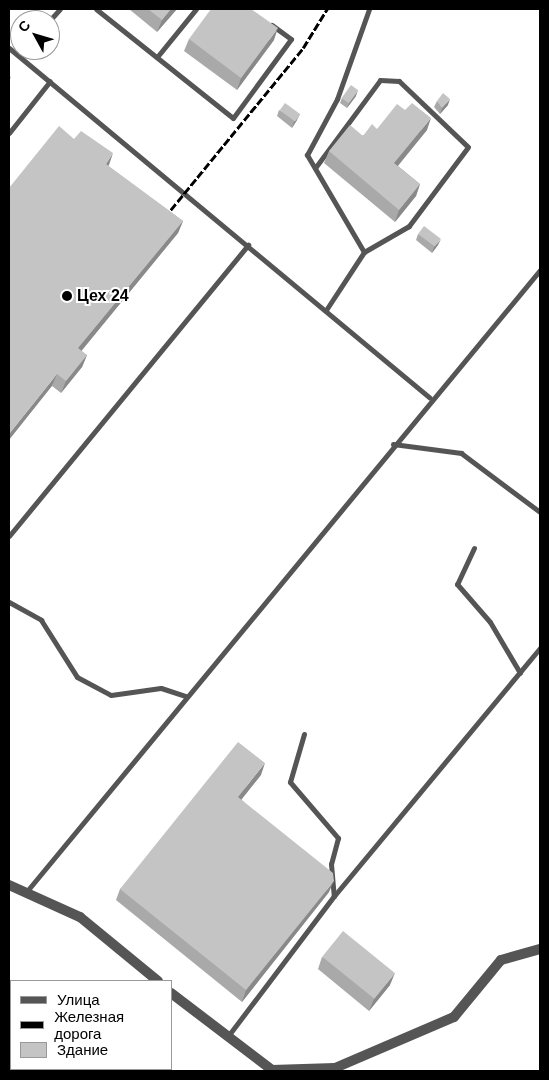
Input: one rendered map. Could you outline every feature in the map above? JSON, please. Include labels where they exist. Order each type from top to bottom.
[{"type":"street","points":[[9,885],[27,891],[80,916],[157,980]]},
{"type":"street","points":[[172,994],[226,1038],[272,1070],[335,1068],[454,1017],[501,960],[540,949]]},
{"type":"lane","points":[[96,9],[233,118],[291,39],[264,19]]},
{"type":"lane","points":[[157,58],[196,9]]},
{"type":"lane","points":[[364,252],[307,155],[338,98],[369,9]]},
{"type":"lane","points":[[24,60],[430,398]]},
{"type":"lane","points":[[315,168],[380,80],[399,81],[468,147],[409,226],[364,252],[326,310]]},
{"type":"lane","points":[[9,133],[50,81]]},
{"type":"lane","points":[[9,536],[248,245]]},
{"type":"lane","points":[[27,891],[430,398],[540,270]]},
{"type":"lane","points":[[393,444],[461,453],[540,512]]},
{"type":"lane","points":[[474,548],[457,584],[490,622],[520,673]]},
{"type":"lane","points":[[9,602],[41,620],[77,677],[111,695],[161,688],[186,696]]},
{"type":"lane","points":[[226,1038],[334,896],[540,648]]},
{"type":"lane","points":[[304,734],[290,782],[338,838],[331,864],[334,896]]},
{"type":"building","points":[[148,9],[171,9],[162,20]]},
{"type":"building","points":[[211,9],[251,9],[278,28],[241,78],[189,39]]},
{"type":"building","points":[[351,85],[358,90],[349,103],[342,98]]},
{"type":"building","points":[[443,93],[450,99],[442,108],[437,101]]},
{"type":"building","points":[[285,103],[300,114],[295,121],[280,110]]},
{"type":"building","points":[[412,103],[431,118],[394,163],[420,184],[399,210],[329,151],[350,125],[363,136],[372,124],[377,129],[397,104],[405,110]]},
{"type":"building","name":"Цех 24","points":[[59,126],[74,139],[81,131],[113,153],[106,164],[183,221],[78,348],[87,355],[66,381],[57,374],[9,434],[9,188]]},
{"type":"building","points":[[424,226],[441,239],[435,247],[418,234]]},
{"type":"building","points":[[238,742],[265,763],[238,797],[333,873],[334,881],[246,990],[120,889]]},
{"type":"building","points":[[343,931],[395,973],[374,999],[322,957]]},
{"type":"railway","points":[[164,218],[303,48],[327,9]]},
{"type":"place","name":"Цех 24","points":[[67,296]]}]
